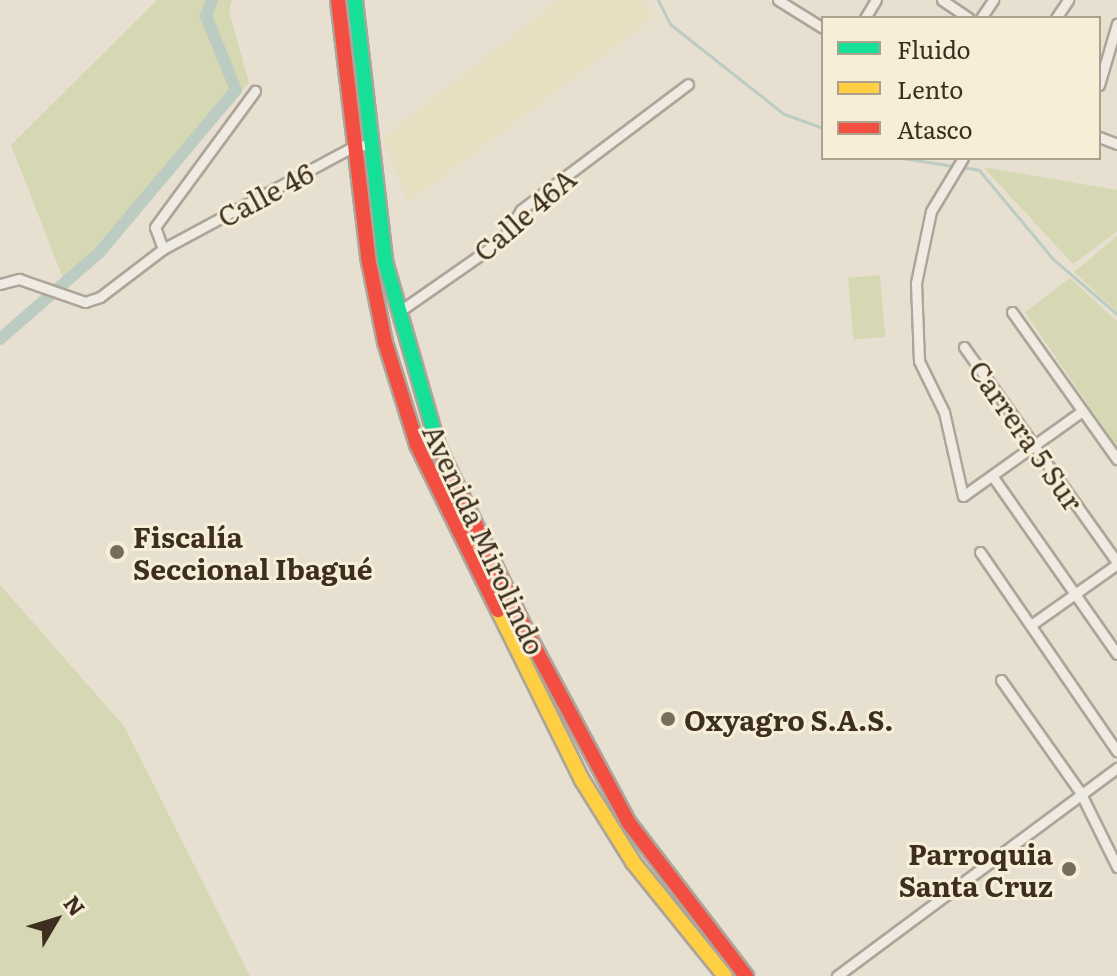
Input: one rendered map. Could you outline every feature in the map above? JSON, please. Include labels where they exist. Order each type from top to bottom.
[{"type":"main road","name":"Avenida Mirolindo","points":[[338,0],[346,71],[397,313],[433,435],[532,642],[629,823],[746,976]]},
{"type":"main road","name":"Avenida Mirolindo","points":[[355,0],[361,146],[385,342],[417,445],[582,780],[633,862],[725,976]]},
{"type":"street","points":[[778,0],[821,27]]},
{"type":"street","points":[[942,0],[966,16]]},
{"type":"street","points":[[1101,79],[1116,31]]},
{"type":"street","name":"Calle 46A","points":[[397,313],[503,239],[521,210],[688,84]]},
{"type":"street","points":[[163,249],[155,227],[255,91]]},
{"type":"street","name":"Calle 46","points":[[0,284],[19,279],[46,287],[65,298],[85,302],[100,297],[163,249],[361,146]]},
{"type":"street","points":[[962,160],[931,211],[916,283],[919,361],[944,412],[963,496],[1082,411]]},
{"type":"street","points":[[1012,312],[1117,459]]},
{"type":"street","name":"Carrera 5 Sur","points":[[964,347],[1117,563]]},
{"type":"street","points":[[993,477],[1117,654]]},
{"type":"street","points":[[980,552],[1117,751]]},
{"type":"street","points":[[1031,625],[1117,563]]},
{"type":"street","points":[[1001,680],[1080,792],[1117,867]]},
{"type":"street","points":[[837,976],[1044,818],[1117,768]]},
{"type":"shaded area","points":[[558,0],[642,0],[655,17],[408,203],[382,138]]},
{"type":"green space","points":[[157,0],[232,0],[229,11],[249,83],[64,281],[11,145]]},
{"type":"green space","points":[[983,167],[1117,190],[1117,231],[1073,264]]},
{"type":"green space","points":[[1117,236],[1117,312],[1074,272]]},
{"type":"green space","points":[[880,275],[885,337],[854,340],[848,278]]},
{"type":"green space","points":[[1070,278],[1117,321],[1117,447],[1025,312]]},
{"type":"green space","points":[[0,585],[124,726],[250,976],[0,976]]},
{"type":"waterway","points":[[0,339],[99,253],[236,90],[206,16],[212,0]]},
{"type":"waterway","points":[[658,0],[670,24],[784,114],[821,127]]},
{"type":"waterway","points":[[915,160],[953,166]]},
{"type":"waterway","points":[[961,167],[979,170],[1053,259],[1117,314]]},
{"type":"traffic: fast","points":[[355,0],[385,261],[438,446]]},
{"type":"traffic: slow","points":[[498,610],[582,780],[633,862],[725,976]]},
{"type":"traffic: jam","points":[[338,0],[368,257],[385,342],[417,445],[498,610]]},
{"type":"traffic: jam","points":[[438,446],[527,633],[629,823],[746,976]]},
{"type":"place","name":"Fiscalía Seccional Ibagué","points":[[117,552]]},
{"type":"place","name":"Oxyagro S.A.S.","points":[[668,719]]},
{"type":"place","name":"Parroquia Santa Cruz","points":[[1069,869]]}]
